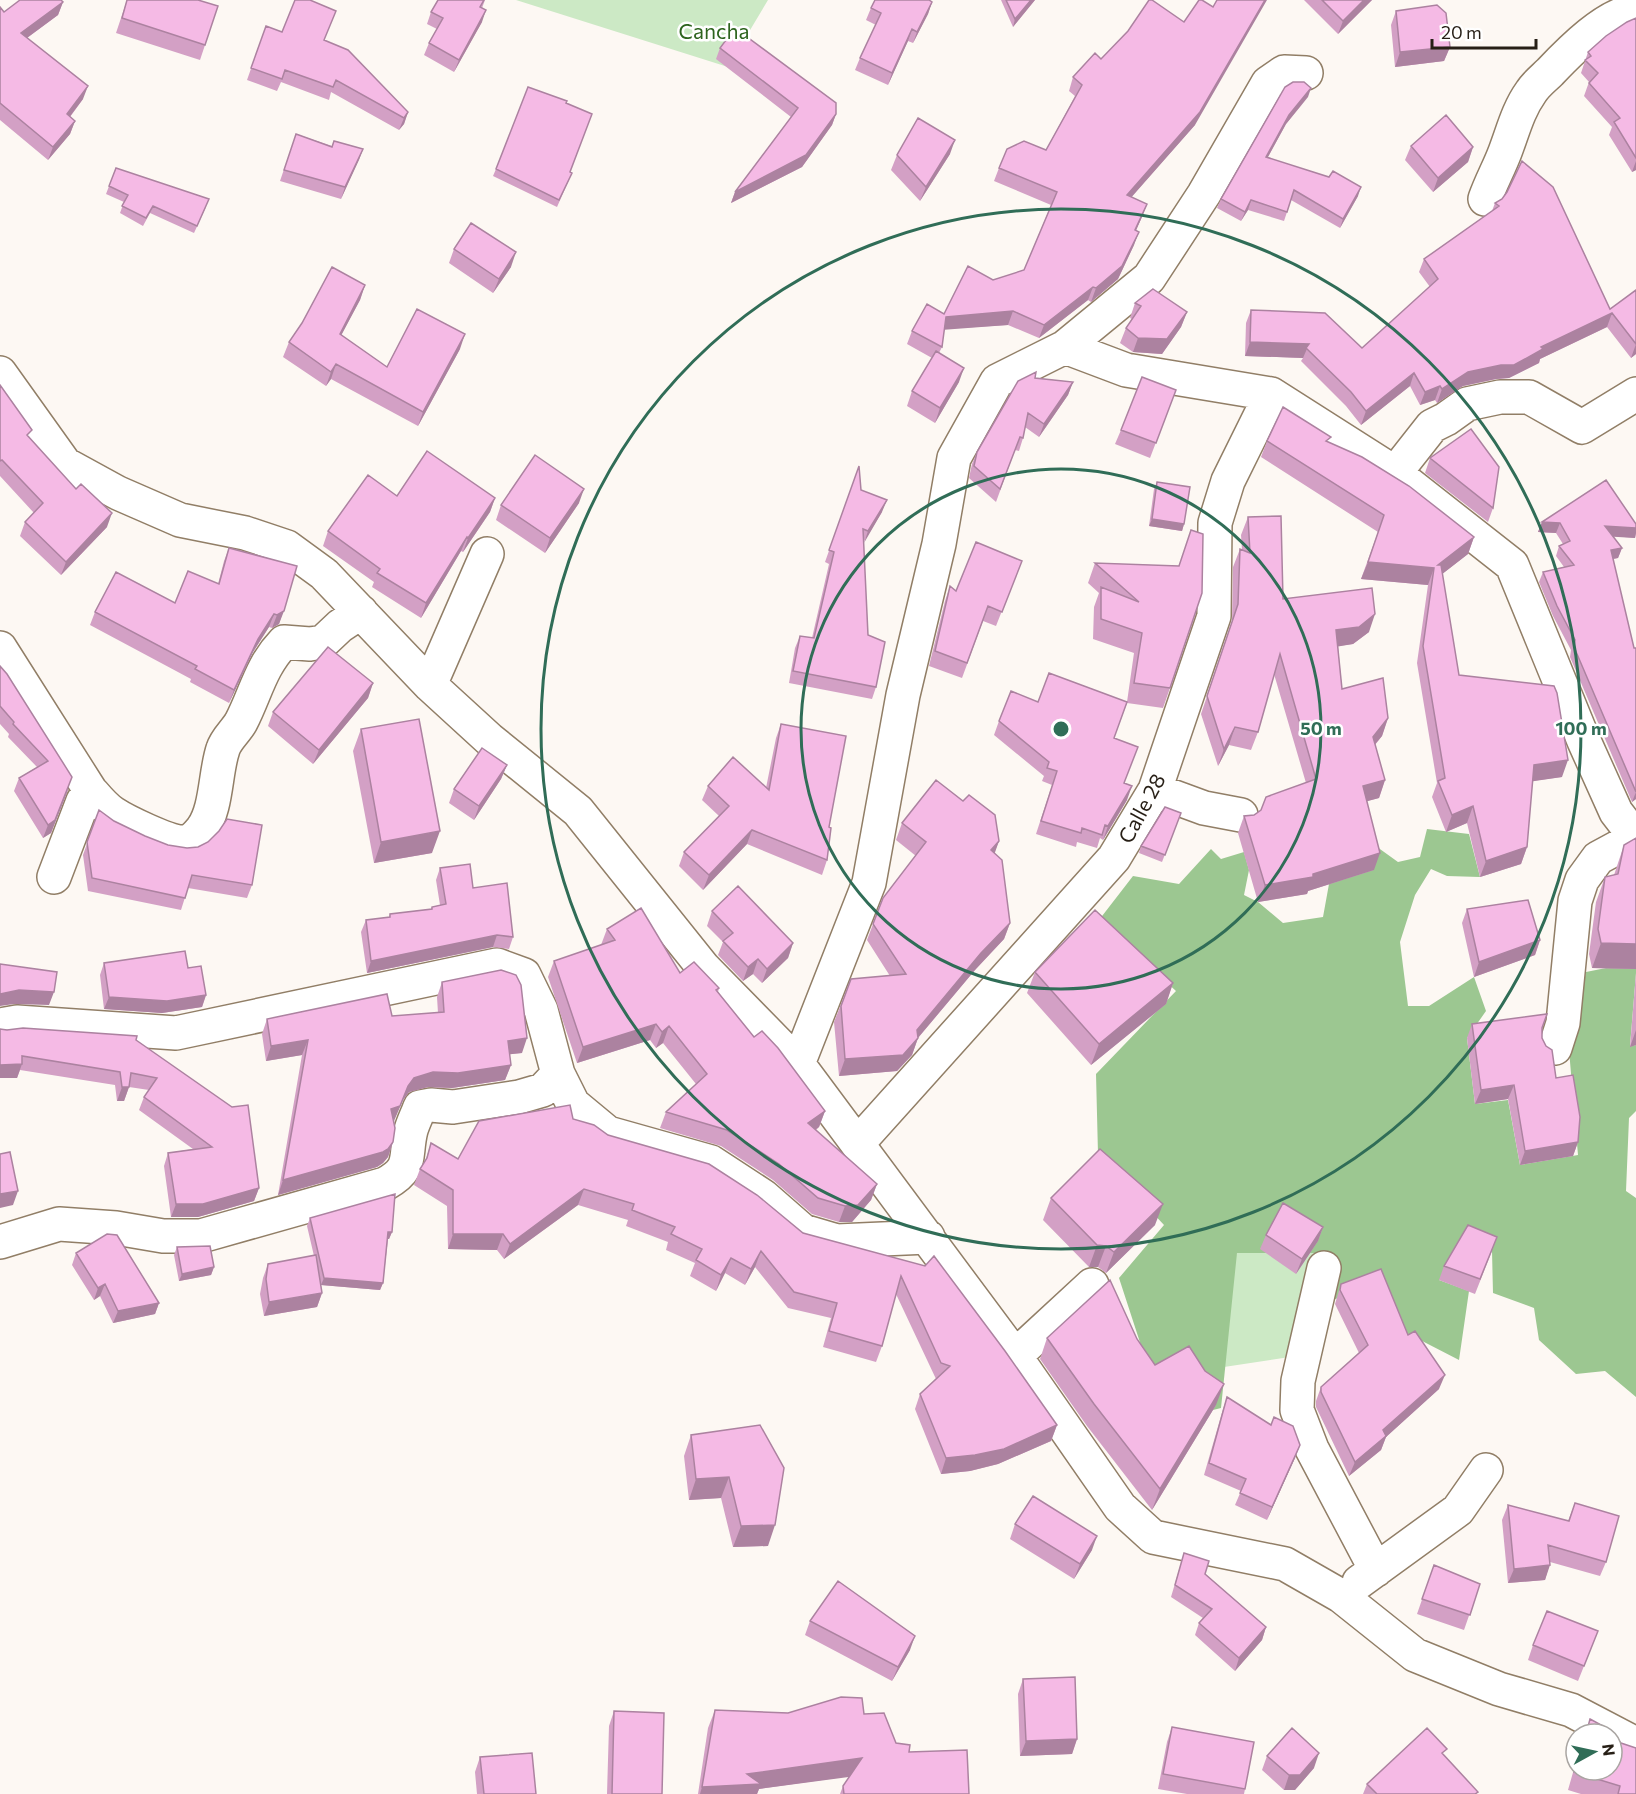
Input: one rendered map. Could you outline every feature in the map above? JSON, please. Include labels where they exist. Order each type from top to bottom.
[{"type":"street","points":[[1485,199],[1515,120],[1532,90],[1570,51],[1597,30],[1627,11],[1636,11]]},
{"type":"street","points":[[798,1064],[868,883],[903,695],[939,544],[954,458],[997,381],[1065,347],[1149,279],[1204,194],[1269,83],[1284,72],[1306,74]]},
{"type":"street","points":[[1065,347],[1126,370],[1271,394],[1395,473],[1512,565],[1588,751],[1616,812],[1635,838],[1598,858],[1582,880],[1575,900],[1563,1023],[1555,1048]]},
{"type":"street","points":[[0,373],[65,464],[118,493],[180,520],[245,533],[287,547],[324,574],[430,685],[489,739],[578,811],[703,967],[798,1064],[1015,1356],[1120,1507],[1153,1537],[1285,1564],[1341,1596],[1415,1655],[1499,1689],[1571,1710],[1636,1744]]},
{"type":"street","name":"Calle 28","points":[[858,1143],[1114,858],[1155,790],[1214,616],[1215,524],[1228,481],[1271,394]]},
{"type":"street","points":[[1395,473],[1432,426],[1467,404],[1500,397],[1529,397],[1582,427],[1636,394]]},
{"type":"street","points":[[430,685],[486,554]]},
{"type":"street","points":[[0,648],[90,790],[112,812],[151,832],[185,842],[193,839],[204,827],[223,747],[240,723],[260,676],[284,642],[310,644],[323,642],[340,626],[361,612]]},
{"type":"street","points":[[54,877],[83,801],[90,790]]},
{"type":"street","points":[[1155,790],[1204,808],[1241,815]]},
{"type":"street","points":[[0,1025],[16,1022],[176,1033],[496,964],[524,975],[541,1010],[558,1074],[573,1104],[608,1132],[711,1162],[763,1196],[803,1231],[837,1241],[928,1237]]},
{"type":"street","points":[[0,1242],[59,1224],[116,1228],[163,1236],[201,1236],[385,1184],[400,1176],[406,1165],[411,1129],[420,1107],[431,1105],[453,1107],[519,1097],[543,1090],[558,1074]]},
{"type":"street","points":[[1324,1268],[1298,1382],[1297,1410],[1312,1449],[1376,1570]]},
{"type":"street","points":[[1015,1356],[1092,1285]]},
{"type":"street","points":[[1341,1596],[1458,1510],[1486,1470]]},
{"type":"green space","name":"Cancha","points":[[516,0],[768,0],[728,67]]},
{"type":"green space","points":[[1427,829],[1469,834],[1480,877],[1447,876],[1431,869],[1415,895],[1400,942],[1408,1006],[1429,1006],[1474,977],[1486,1011],[1467,1038],[1475,1104],[1508,1100],[1520,1165],[1578,1155],[1569,1050],[1586,972],[1606,968],[1636,946],[1630,1046],[1636,1045],[1636,1111],[1629,1118],[1626,1191],[1636,1198],[1636,1397],[1605,1371],[1576,1374],[1539,1340],[1534,1308],[1493,1293],[1492,1251],[1439,1280],[1469,1291],[1459,1360],[1393,1326],[1376,1283],[1333,1300],[1322,1253],[1237,1253],[1221,1408],[1209,1411],[1149,1370],[1119,1278],[1164,1225],[1098,1154],[1096,1074],[1176,991],[1099,920],[1133,876],[1179,884],[1211,849],[1221,859],[1244,852],[1249,870],[1244,895],[1258,902],[1283,923],[1323,917],[1329,884],[1366,839],[1398,862],[1420,857]]},
{"type":"green space","points":[[1237,1253],[1322,1253],[1303,1355],[1224,1367],[1217,1295]]},
{"type":"building","points":[[20,0],[61,0],[63,2],[21,33],[88,86],[67,114],[75,121],[53,147],[0,103],[0,7],[4,12]]},
{"type":"building","points":[[127,0],[198,0],[218,6],[205,45],[122,18]]},
{"type":"building","points":[[295,0],[310,0],[336,11],[324,40],[348,50],[408,112],[404,118],[336,80],[333,87],[285,70],[282,79],[251,68],[266,26],[282,32]]},
{"type":"building","points":[[438,0],[484,0],[480,7],[486,10],[459,60],[429,43],[443,18],[431,12]]},
{"type":"building","points":[[875,0],[929,0],[932,2],[917,32],[912,29],[892,73],[860,58],[881,13],[871,8]]},
{"type":"building","points":[[1006,0],[1031,0],[1015,19]]},
{"type":"building","points":[[1149,0],[1184,22],[1199,0],[1213,7],[1217,0],[1265,0],[1200,112],[1127,195],[1147,204],[1135,230],[1139,232],[1122,266],[1096,288],[1093,287],[1044,325],[1013,311],[946,317],[942,347],[912,331],[927,304],[944,314],[968,266],[993,280],[1024,270],[1057,192],[999,168],[1007,149],[1024,141],[1046,150],[1082,85],[1073,77],[1095,53],[1101,59],[1128,31]]},
{"type":"building","points":[[1322,0],[1364,0],[1343,21]]},
{"type":"building","points":[[1437,5],[1446,13],[1450,47],[1400,52],[1396,11]]},
{"type":"building","points":[[1636,18],[1636,158],[1614,122],[1620,118],[1589,83],[1598,73],[1585,60],[1591,56],[1588,52],[1606,36]]},
{"type":"building","points":[[735,28],[836,103],[836,114],[806,155],[735,192],[798,108],[720,48]]},
{"type":"building","points":[[1293,82],[1304,82],[1311,88],[1289,115],[1266,157],[1329,177],[1333,171],[1361,187],[1343,219],[1294,190],[1287,212],[1251,200],[1245,212],[1221,199],[1285,87]]},
{"type":"building","points":[[528,87],[567,101],[566,103],[592,114],[570,172],[572,173],[559,200],[496,169]]},
{"type":"building","points":[[1446,115],[1473,147],[1438,178],[1411,146]]},
{"type":"building","points":[[918,118],[955,140],[926,187],[897,155]]},
{"type":"building","points":[[296,134],[332,147],[334,141],[363,149],[345,187],[284,170]]},
{"type":"building","points":[[1522,161],[1553,187],[1610,309],[1636,290],[1636,344],[1612,313],[1541,347],[1543,349],[1514,365],[1501,365],[1468,372],[1442,389],[1440,386],[1425,392],[1414,373],[1366,411],[1351,392],[1306,348],[1309,344],[1250,342],[1251,310],[1325,313],[1362,348],[1438,279],[1424,259],[1499,206],[1495,203],[1507,192]]},
{"type":"building","points":[[116,168],[209,199],[197,226],[153,206],[146,218],[122,206],[128,195],[109,186]]},
{"type":"building","points":[[471,223],[516,252],[499,279],[454,249]]},
{"type":"building","points":[[332,267],[365,285],[340,334],[387,367],[417,309],[465,334],[423,412],[336,364],[331,372],[289,342],[302,323]]},
{"type":"building","points":[[1153,289],[1187,312],[1167,339],[1138,338],[1126,328],[1141,306],[1135,303]]},
{"type":"building","points":[[936,351],[964,368],[940,408],[912,391]]},
{"type":"building","points":[[1036,372],[1035,378],[1073,382],[1044,424],[1028,413],[1023,438],[1020,437],[1000,489],[974,466],[977,452],[1018,381]]},
{"type":"building","points":[[1142,377],[1176,390],[1156,443],[1121,430]]},
{"type":"building","points":[[0,385],[32,430],[27,435],[76,489],[81,484],[112,513],[66,562],[25,522],[43,503],[2,460],[0,461]]},
{"type":"building","points":[[1283,407],[1331,437],[1326,441],[1362,457],[1409,486],[1474,537],[1438,565],[1441,565],[1459,675],[1554,686],[1557,693],[1568,760],[1534,765],[1527,847],[1486,861],[1473,806],[1452,815],[1438,781],[1445,778],[1423,646],[1434,568],[1368,562],[1384,515],[1267,441]]},
{"type":"building","points":[[1471,429],[1499,467],[1493,508],[1430,458]]},
{"type":"building","points":[[427,451],[495,498],[467,537],[426,603],[377,573],[380,569],[328,531],[368,475],[397,496]]},
{"type":"building","points":[[535,455],[584,489],[550,538],[501,505]]},
{"type":"building","points":[[859,466],[861,490],[887,500],[868,531],[863,529],[868,635],[885,642],[876,687],[793,671],[800,636],[814,638],[834,552],[829,550]]},
{"type":"building","points":[[1606,480],[1636,524],[1636,528],[1605,526],[1622,548],[1611,550],[1634,648],[1636,648],[1636,792],[1574,647],[1575,640],[1557,606],[1543,572],[1574,565],[1559,546],[1570,541],[1560,523],[1542,522]]},
{"type":"building","points":[[1157,482],[1190,487],[1184,524],[1152,519]]},
{"type":"building","points":[[1281,516],[1283,599],[1372,588],[1375,614],[1359,627],[1336,630],[1342,689],[1383,678],[1388,718],[1373,737],[1385,780],[1363,786],[1380,853],[1313,874],[1313,877],[1265,885],[1244,816],[1254,815],[1261,810],[1266,797],[1316,779],[1280,654],[1258,732],[1235,727],[1224,749],[1207,696],[1238,604],[1240,549],[1250,553],[1248,517]]},
{"type":"building","points":[[1191,530],[1203,534],[1202,593],[1170,688],[1134,683],[1142,633],[1101,619],[1101,587],[1139,602],[1095,563],[1179,566]]},
{"type":"building","points":[[976,542],[1022,561],[1002,612],[988,606],[967,663],[935,651],[950,586],[956,591]]},
{"type":"building","points":[[229,548],[297,566],[284,611],[277,615],[274,614],[258,639],[234,690],[195,669],[197,666],[95,612],[116,572],[175,603],[188,571],[219,584]]},
{"type":"building","points":[[328,647],[373,683],[319,750],[273,712]]},
{"type":"building","points":[[0,666],[72,777],[55,820],[48,825],[19,778],[48,761],[13,724],[14,722],[0,706]]},
{"type":"building","points":[[1049,673],[1127,702],[1114,738],[1138,747],[1124,783],[1132,786],[1108,826],[1105,825],[1102,835],[1082,828],[1081,833],[1041,821],[1057,771],[1047,768],[1049,762],[999,721],[1011,691],[1038,702]]},
{"type":"building","points":[[419,719],[440,831],[381,842],[361,729]]},
{"type":"building","points":[[781,724],[846,736],[829,827],[831,828],[827,860],[752,830],[709,875],[684,852],[729,806],[708,786],[733,757],[769,790]]},
{"type":"building","points":[[482,748],[507,765],[479,806],[454,789]]},
{"type":"building","points":[[936,780],[963,801],[969,795],[995,815],[999,841],[991,850],[1002,860],[1010,923],[981,953],[917,1030],[918,1038],[903,1055],[845,1059],[841,1006],[851,979],[906,974],[873,924],[883,898],[926,842],[902,823]]},
{"type":"building","points":[[1165,807],[1181,813],[1165,855],[1141,846]]},
{"type":"building","points":[[99,810],[114,821],[145,836],[168,845],[187,848],[198,847],[208,842],[227,819],[262,825],[252,885],[192,875],[185,898],[92,878],[87,842]]},
{"type":"building","points":[[1636,838],[1636,944],[1601,943],[1598,929],[1605,877],[1618,874],[1624,845]]},
{"type":"building","points":[[470,864],[473,888],[507,883],[513,937],[497,935],[371,961],[366,920],[390,917],[390,914],[432,909],[432,907],[446,904],[440,868]]},
{"type":"building","points":[[738,886],[793,943],[767,969],[758,959],[748,967],[723,941],[733,933],[712,911]]},
{"type":"building","points":[[1528,900],[1540,940],[1479,962],[1467,909]]},
{"type":"building","points":[[641,908],[680,973],[694,962],[719,988],[716,990],[754,1037],[762,1031],[778,1048],[825,1111],[808,1123],[877,1184],[858,1205],[845,1206],[818,1198],[779,1164],[727,1130],[666,1112],[707,1074],[669,1026],[662,1032],[656,1024],[583,1047],[554,961],[615,940],[607,929]]},
{"type":"building","points":[[1095,910],[1173,983],[1099,1044],[1035,972]]},
{"type":"building","points":[[185,951],[188,968],[201,966],[206,995],[167,1001],[109,997],[104,963]]},
{"type":"building","points":[[0,964],[57,972],[54,992],[19,990],[0,994]]},
{"type":"building","points":[[501,970],[516,975],[521,985],[527,1038],[508,1041],[511,1065],[458,1073],[433,1072],[414,1078],[400,1106],[391,1109],[395,1128],[393,1142],[388,1149],[283,1180],[308,1040],[271,1046],[267,1019],[387,994],[392,1016],[444,1012],[442,982]]},
{"type":"building","points":[[1547,1014],[1542,1028],[1542,1038],[1546,1046],[1552,1050],[1556,1078],[1573,1075],[1580,1117],[1578,1142],[1525,1151],[1514,1085],[1481,1090],[1472,1024]]},
{"type":"building","points":[[23,1028],[137,1036],[136,1040],[232,1107],[248,1105],[259,1188],[203,1204],[176,1204],[168,1153],[212,1147],[144,1097],[157,1078],[131,1073],[129,1087],[122,1087],[120,1072],[22,1056],[22,1064],[0,1065],[0,1029]]},
{"type":"building","points":[[570,1105],[573,1119],[594,1125],[608,1135],[709,1164],[757,1195],[803,1233],[925,1266],[934,1256],[1057,1425],[1004,1449],[946,1458],[920,1394],[950,1366],[941,1363],[901,1276],[882,1346],[829,1331],[837,1303],[794,1292],[761,1251],[751,1269],[731,1258],[721,1275],[696,1260],[702,1249],[671,1234],[675,1227],[632,1210],[634,1204],[584,1189],[510,1244],[503,1234],[453,1234],[453,1190],[420,1169],[427,1158],[431,1143],[458,1159],[479,1121]]},
{"type":"building","points":[[1100,1149],[1163,1204],[1114,1252],[1106,1246],[1097,1245],[1051,1198]]},
{"type":"building","points":[[10,1152],[18,1191],[0,1194],[0,1154]]},
{"type":"building","points":[[395,1194],[392,1232],[388,1232],[383,1283],[324,1278],[310,1218]]},
{"type":"building","points":[[1283,1203],[1323,1227],[1302,1259],[1266,1235]]},
{"type":"building","points":[[1468,1225],[1497,1237],[1480,1279],[1444,1266]]},
{"type":"building","points":[[107,1234],[117,1235],[159,1303],[118,1311],[105,1284],[98,1288],[76,1253]]},
{"type":"building","points":[[210,1246],[214,1267],[182,1274],[177,1247]]},
{"type":"building","points":[[316,1255],[322,1293],[269,1302],[266,1279],[268,1264]]},
{"type":"building","points":[[1381,1269],[1408,1335],[1415,1331],[1445,1375],[1383,1430],[1386,1436],[1355,1462],[1321,1392],[1321,1387],[1368,1345],[1340,1290],[1341,1284]]},
{"type":"building","points":[[1110,1280],[1137,1339],[1155,1365],[1189,1346],[1205,1371],[1224,1384],[1160,1489],[1094,1404],[1047,1338]]},
{"type":"building","points":[[1227,1397],[1271,1425],[1274,1417],[1293,1426],[1300,1445],[1272,1507],[1240,1493],[1246,1479],[1209,1463]]},
{"type":"building","points":[[760,1425],[784,1468],[775,1525],[741,1526],[729,1477],[696,1479],[691,1435]]},
{"type":"building","points":[[1033,1496],[1097,1536],[1080,1564],[1015,1524]]},
{"type":"building","points":[[1575,1503],[1619,1516],[1606,1562],[1548,1545],[1550,1565],[1514,1569],[1508,1505],[1569,1521]]},
{"type":"building","points":[[1184,1553],[1209,1561],[1205,1574],[1266,1627],[1239,1658],[1199,1623],[1212,1609],[1175,1585]]},
{"type":"building","points":[[1434,1565],[1480,1584],[1470,1615],[1422,1599]]},
{"type":"building","points":[[838,1581],[915,1636],[898,1667],[810,1621]]},
{"type":"building","points":[[1547,1611],[1598,1631],[1584,1666],[1533,1645]]},
{"type":"building","points":[[1075,1677],[1077,1739],[1026,1741],[1023,1679]]},
{"type":"building","points":[[841,1697],[862,1698],[864,1714],[884,1713],[896,1743],[910,1745],[909,1752],[967,1750],[969,1794],[844,1794],[843,1786],[862,1758],[747,1774],[761,1784],[702,1787],[715,1710],[788,1713]]},
{"type":"building","points":[[614,1711],[664,1713],[662,1794],[612,1794]]},
{"type":"building","points":[[1172,1727],[1254,1742],[1245,1789],[1163,1774]]},
{"type":"building","points":[[1292,1728],[1319,1753],[1300,1775],[1289,1775],[1267,1756]]},
{"type":"building","points":[[1427,1728],[1447,1749],[1442,1753],[1478,1792],[1475,1794],[1377,1794],[1367,1784]]},
{"type":"building","points":[[1624,1744],[1636,1748],[1636,1794],[1618,1794],[1620,1786],[1607,1782],[1624,1782]]},
{"type":"building","points":[[532,1753],[536,1794],[484,1794],[480,1757]]}]
